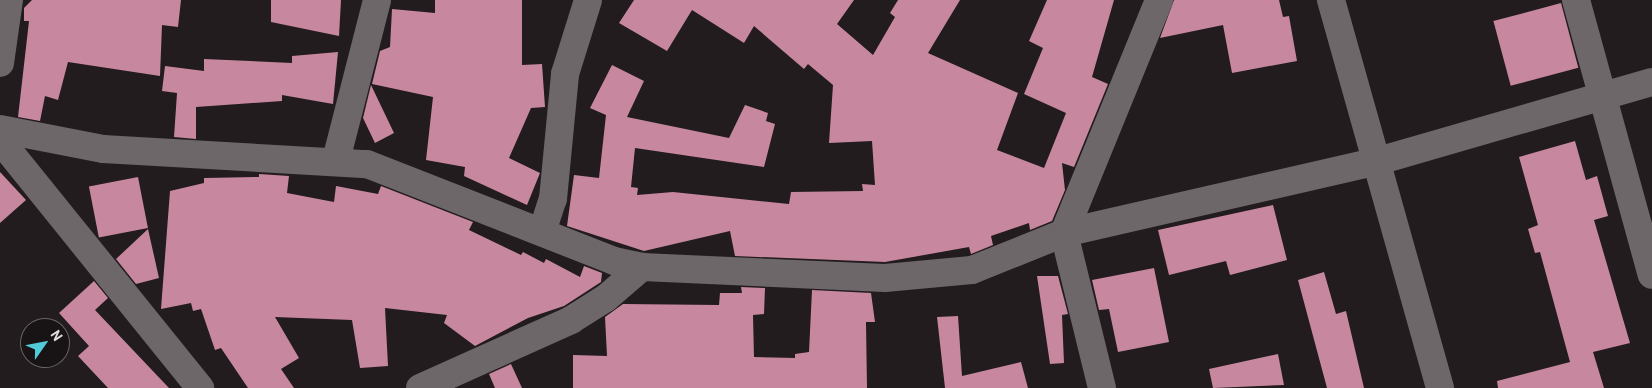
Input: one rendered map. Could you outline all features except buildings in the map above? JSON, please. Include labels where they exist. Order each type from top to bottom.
[{"type":"street","points":[[0,63],[9,0]]},
{"type":"street","points":[[336,160],[377,0]]},
{"type":"street","points":[[542,232],[553,199],[565,74],[588,0]]},
{"type":"street","points":[[1102,388],[1064,232],[1158,0]]},
{"type":"street","points":[[1331,0],[1378,161],[1440,388]]},
{"type":"street","points":[[1576,0],[1605,96],[1652,276]]},
{"type":"street","points":[[0,129],[103,149],[336,160],[396,172],[614,261],[642,266],[885,278],[927,276],[972,270],[1064,232],[1378,161],[1652,82]]},
{"type":"street","points":[[0,140],[200,388]]},
{"type":"street","points":[[420,388],[571,320],[606,298],[642,266]]}]
